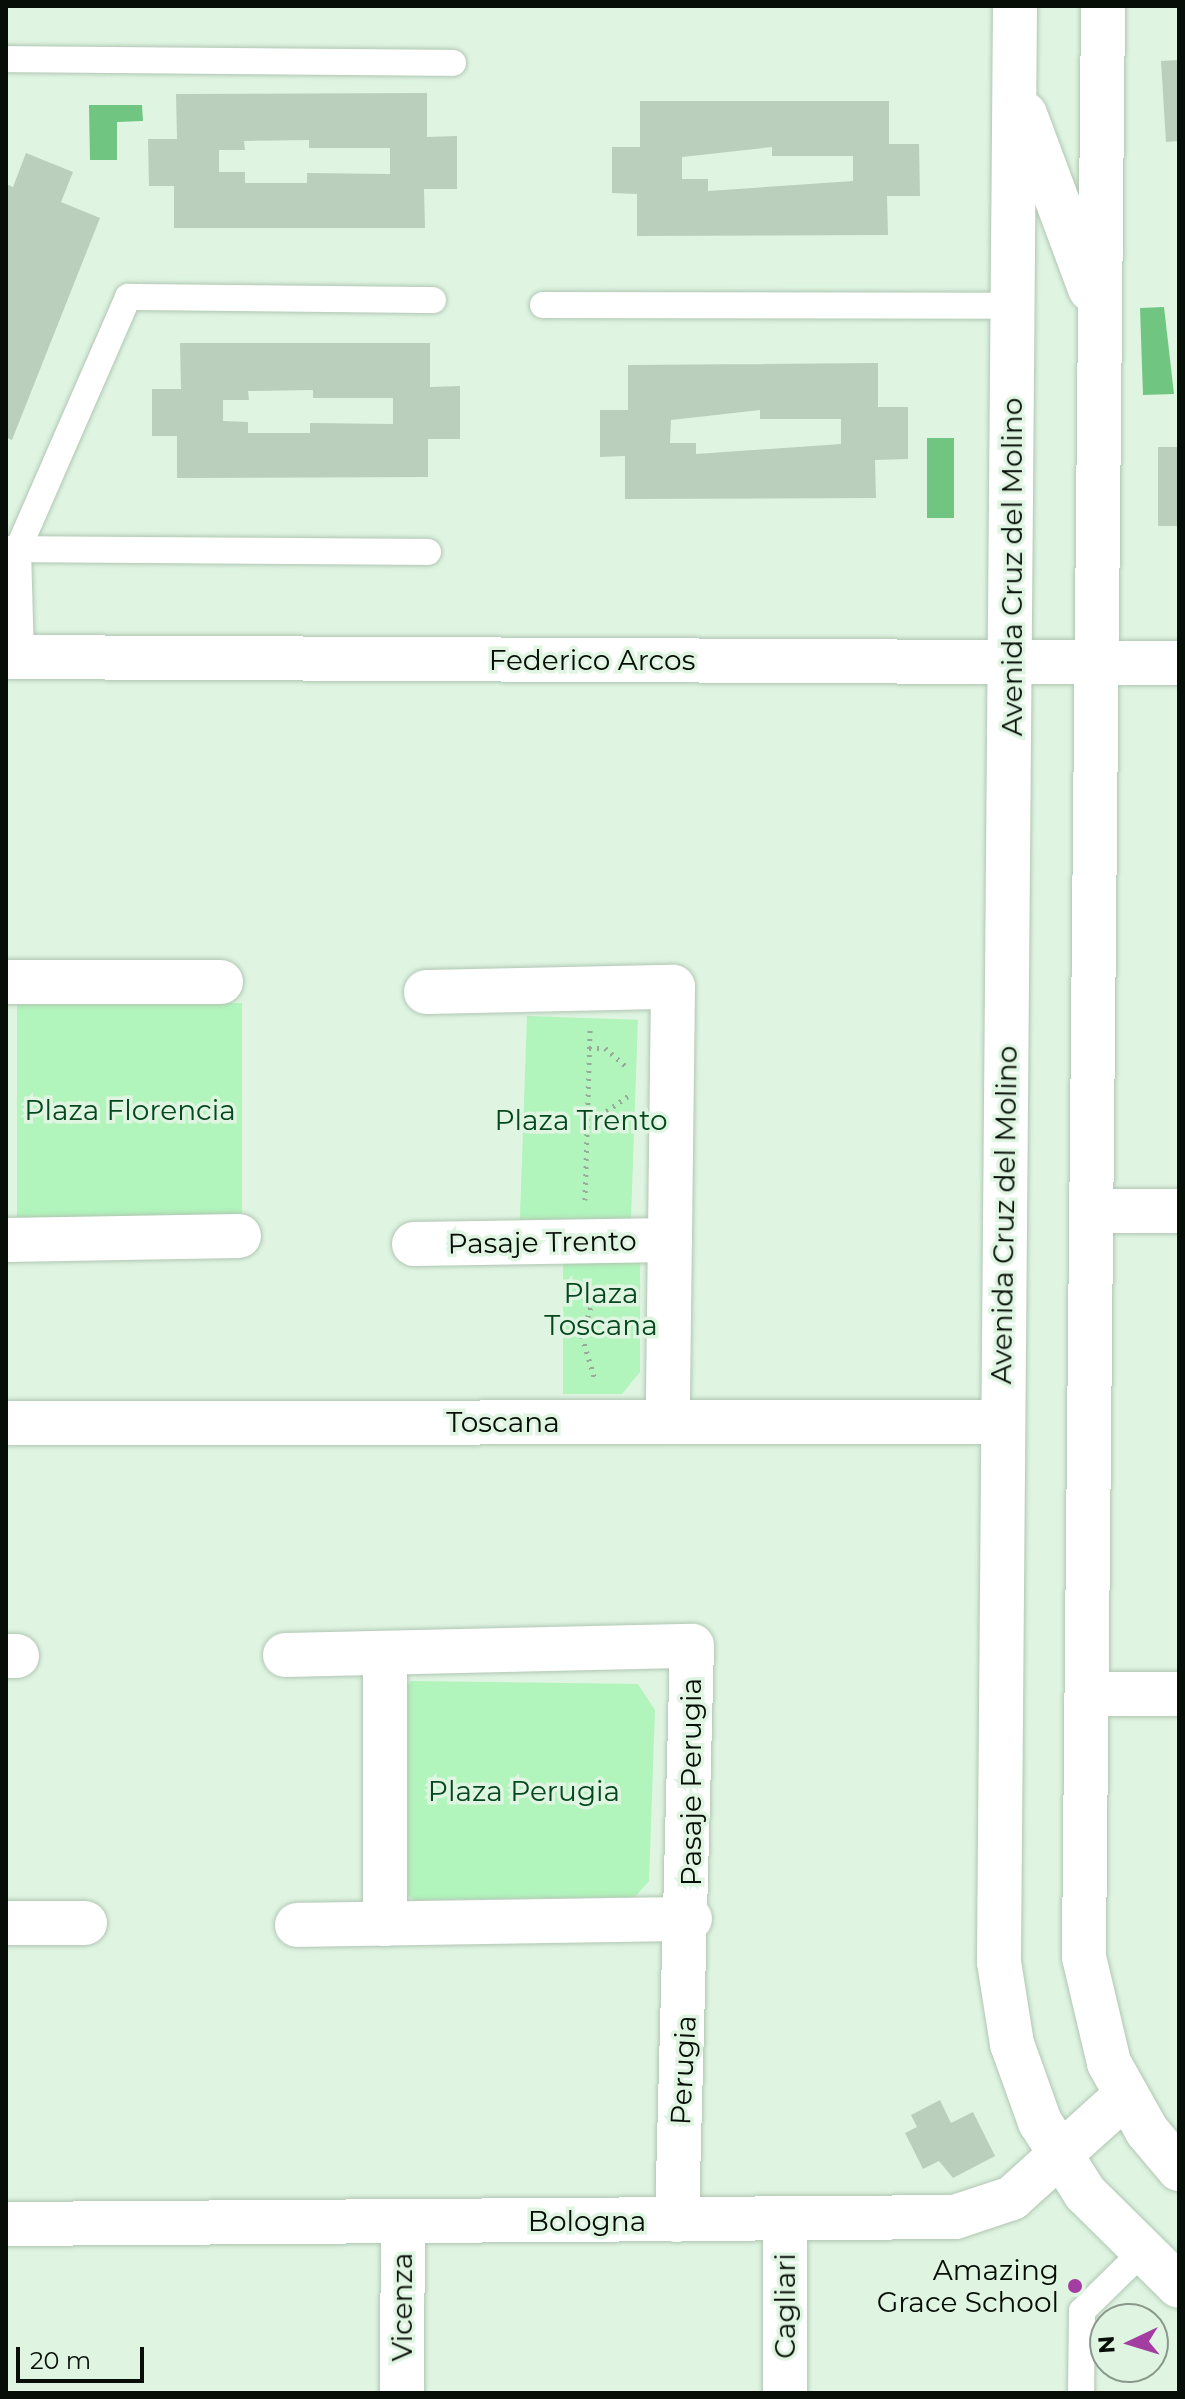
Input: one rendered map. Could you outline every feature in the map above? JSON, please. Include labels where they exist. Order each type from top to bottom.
[{"type":"street","name":"Avenida Cruz del Molino","points":[[1015,6],[1012,663],[1001,1422],[999,1962],[1012,2044],[1061,2158],[1142,2252],[1179,2286]]},
{"type":"street","name":"Avenida Cruz del Molino","points":[[1103,6],[1084,1957],[1097,2029],[1125,2096],[1179,2169]]},
{"type":"street","name":"Avenida Cruz del Molino","points":[[1015,85],[1082,257],[1101,334]]},
{"type":"street","name":"Federico Arcos","points":[[14,657],[1179,663]]},
{"type":"street","points":[[6,982],[221,982]]},
{"type":"street","points":[[426,992],[673,987],[668,1422]]},
{"type":"street","points":[[1093,1211],[1179,1211]]},
{"type":"street","points":[[6,1240],[239,1236]]},
{"type":"street","name":"Pasaje Trento","points":[[414,1244],[670,1240]]},
{"type":"street","name":"Toscana","points":[[6,1423],[1001,1422]]},
{"type":"street","name":"Pasaje Perugia","points":[[285,1655],[692,1646],[690,1919],[297,1925]]},
{"type":"street","points":[[385,1653],[385,1924]]},
{"type":"street","points":[[1088,1694],[1179,1694]]},
{"type":"street","name":"Perugia","points":[[677,2220],[690,1919]]},
{"type":"street","points":[[6,1923],[85,1923]]},
{"type":"street","name":"Bologna","points":[[6,2224],[955,2217],[1012,2198],[1061,2158],[1125,2096]]},
{"type":"street","name":"Cagliari","points":[[785,2220],[785,2393]]},
{"type":"street","name":"Vicenza","points":[[402,2393],[403,2222]]},
{"type":"lane","points":[[6,59],[453,63]]},
{"type":"lane","points":[[14,657],[12,549],[128,297],[433,300]]},
{"type":"lane","points":[[543,305],[1013,306]]},
{"type":"lane","points":[[12,549],[428,552]]},
{"type":"lane","points":[[1081,2393],[1082,2311],[1142,2252]]},
{"type":"path","points":[[589,1048],[621,1056],[631,1074]]},
{"type":"path","points":[[587,1125],[611,1114],[629,1085]]},
{"type":"green space","name":"Plaza Florencia","points":[[17,1003],[242,1003],[242,1218],[17,1218]]},
{"type":"green space","name":"Plaza Trento","points":[[527,1016],[638,1020],[631,1225],[520,1221]]},
{"type":"green space","name":"Plaza Toscana","points":[[563,1247],[640,1247],[640,1372],[622,1394],[563,1394]]},
{"type":"green space","name":"Plaza Perugia","points":[[411,1681],[638,1684],[655,1710],[649,1881],[635,1897],[414,1900],[392,1885],[393,1701]]},
{"type":"shaded area","points":[[89,105],[142,105],[143,121],[117,122],[117,160],[90,160]]},
{"type":"shaded area","points":[[1164,307],[1174,394],[1143,395],[1140,308]]},
{"type":"shaded area","points":[[927,438],[954,438],[954,518],[927,518]]},
{"type":"building","points":[[1179,60],[1179,141],[1166,142],[1161,61]]},
{"type":"building","points":[[427,93],[427,137],[457,136],[457,189],[424,189],[425,228],[174,228],[174,186],[149,186],[148,139],[177,139],[176,94]],"holes":[[[309,140],[309,148],[390,148],[390,174],[307,173],[307,183],[245,183],[245,172],[219,172],[219,150],[245,150],[244,141]]]},
{"type":"building","points":[[640,101],[889,101],[889,144],[919,144],[920,196],[887,196],[888,235],[637,236],[637,194],[612,193],[612,147],[640,147]],"holes":[[[772,147],[772,156],[853,156],[853,181],[708,191],[708,179],[682,179],[682,157]]]},
{"type":"building","points":[[26,153],[73,172],[61,202],[100,218],[12,440],[6,437],[6,184],[13,187]]},
{"type":"building","points":[[180,343],[430,343],[430,387],[460,386],[460,439],[428,439],[428,477],[177,478],[177,436],[152,436],[152,389],[181,389]],"holes":[[[313,390],[313,398],[393,398],[393,424],[310,423],[310,433],[248,433],[248,422],[223,421],[223,400],[249,400],[248,391]]]},
{"type":"building","points":[[878,363],[878,407],[908,407],[908,459],[875,460],[876,498],[625,499],[625,456],[600,457],[600,410],[628,410],[628,365]],"holes":[[[760,410],[760,419],[841,419],[841,444],[696,454],[696,443],[670,443],[671,420]]]},
{"type":"building","points":[[1158,447],[1179,447],[1179,526],[1158,526]]},
{"type":"building","points":[[940,2100],[951,2123],[973,2112],[995,2156],[953,2178],[939,2161],[923,2169],[905,2133],[917,2127],[911,2115]]},
{"type":"place","name":"Amazing Grace School","points":[[1075,2286]]}]
